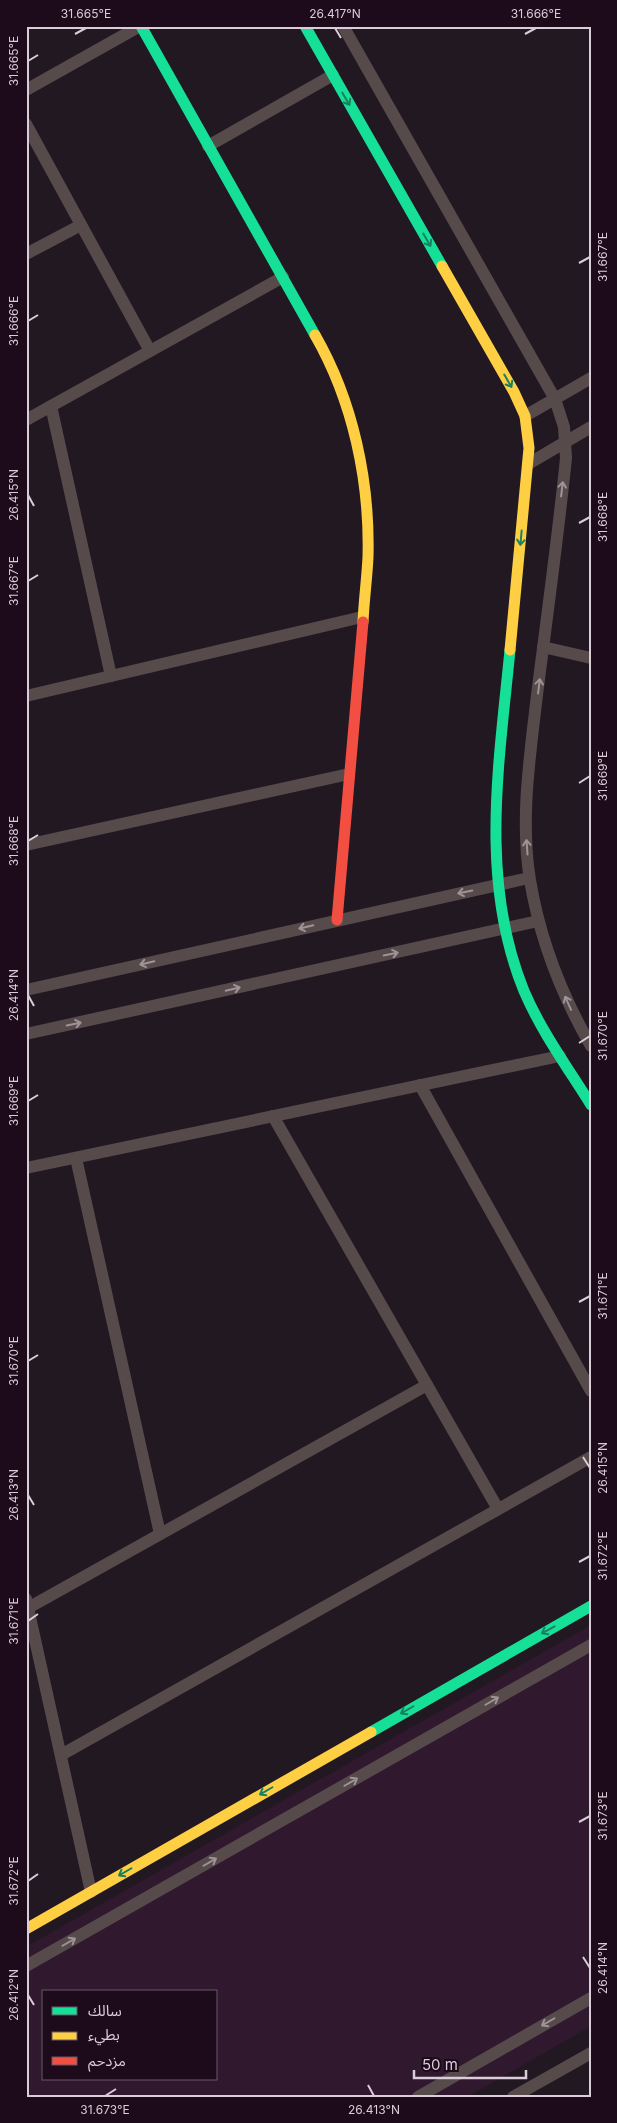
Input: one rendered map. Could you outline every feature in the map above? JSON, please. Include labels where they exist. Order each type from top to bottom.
[{"type":"street","points":[[26,90],[140,26],[324,350],[340,388],[353,427],[362,469],[368,512],[368,558],[337,920]]},
{"type":"street","points":[[304,26],[514,392],[525,416],[528,432],[528,464],[495,810],[498,885],[505,929],[518,976],[539,1020],[591,1105]]},
{"type":"street","points":[[343,26],[555,399],[564,427],[566,442],[564,477],[530,758],[525,818],[529,878],[538,922],[552,968],[570,1009],[591,1046]]},
{"type":"street","points":[[208,146],[333,76]]},
{"type":"street","points":[[26,124],[150,351]]},
{"type":"street","points":[[26,254],[81,225]]},
{"type":"street","points":[[26,420],[282,277]]},
{"type":"street","points":[[525,416],[591,378]]},
{"type":"street","points":[[51,406],[111,676]]},
{"type":"street","points":[[528,464],[591,427]]},
{"type":"street","points":[[26,696],[362,617]]},
{"type":"street","points":[[543,647],[591,658]]},
{"type":"street","points":[[26,845],[350,774]]},
{"type":"street","points":[[26,990],[529,878]]},
{"type":"street","points":[[26,1034],[538,922]]},
{"type":"street","points":[[26,1168],[560,1056]]},
{"type":"street","points":[[420,1085],[591,1391]]},
{"type":"street","points":[[273,1116],[498,1509]]},
{"type":"street","points":[[76,1158],[160,1534]]},
{"type":"street","points":[[91,1892],[27,1603],[160,1534],[427,1385]]},
{"type":"street","points":[[61,1755],[591,1457]]},
{"type":"street","points":[[26,1928],[591,1606]]},
{"type":"street","points":[[26,1966],[591,1645]]},
{"type":"street","points":[[418,2097],[591,1998]]},
{"type":"street","points":[[513,2097],[533,2092],[591,2053]]},
{"type":"shaded area","points":[[591,1625],[591,2026],[467,2097],[26,2097],[26,1947]]},
{"type":"traffic: fast","points":[[141,26],[315,335]]},
{"type":"traffic: fast","points":[[305,26],[442,266]]},
{"type":"traffic: fast","points":[[510,650],[501,736],[496,822],[497,865],[501,907],[510,949],[524,991],[547,1035],[591,1105]]},
{"type":"traffic: fast","points":[[371,1732],[591,1606]]},
{"type":"traffic: slow","points":[[442,266],[514,392],[525,416],[529,448],[510,650]]},
{"type":"traffic: slow","points":[[315,335],[340,387],[349,414],[362,471],[368,528],[368,557],[363,622]]},
{"type":"traffic: slow","points":[[26,1929],[371,1732]]},
{"type":"traffic: jam","points":[[337,920],[363,622]]}]
